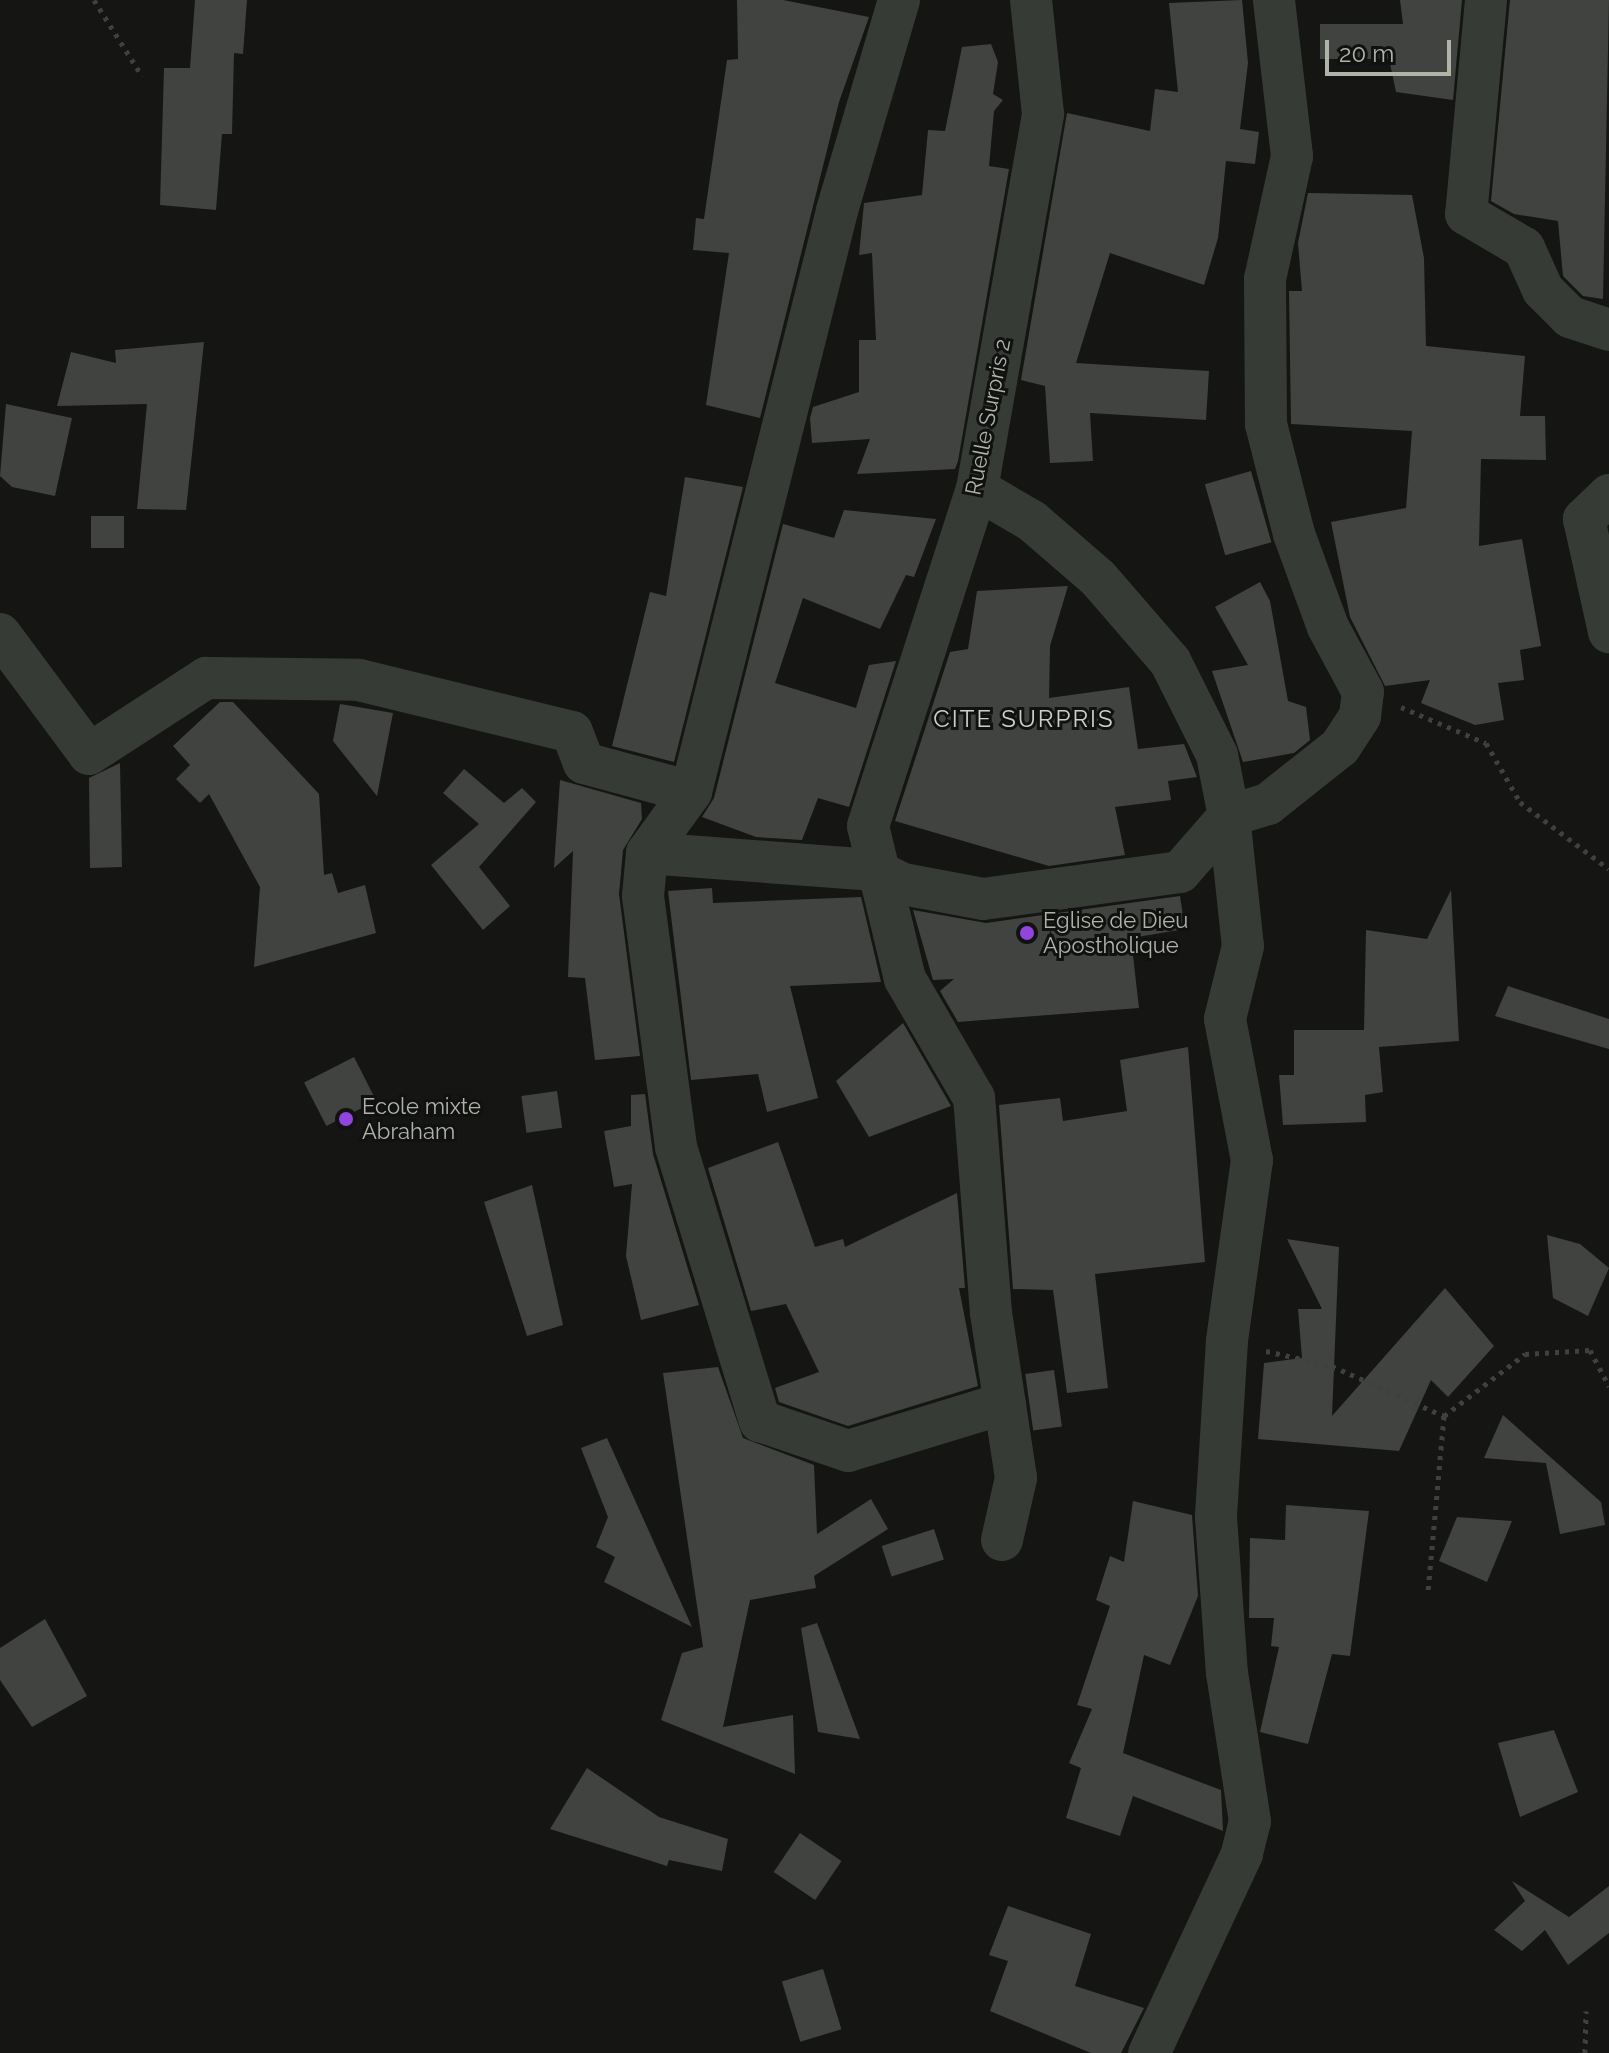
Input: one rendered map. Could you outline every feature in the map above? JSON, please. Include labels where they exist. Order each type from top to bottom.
[{"type":"street","points":[[899,0],[837,211],[691,792],[647,853],[643,896],[676,1147],[760,1421],[848,1451],[1005,1403]]},
{"type":"street","name":"Ruelle Surpris 2","points":[[1002,1540],[1016,1478],[1005,1403],[974,1098],[905,979],[875,870],[868,826],[977,489],[1043,114],[1031,0]]},
{"type":"street","points":[[647,853],[875,870],[903,884],[983,899],[1180,872],[1229,816],[1268,804],[1340,747],[1360,716],[1363,692],[1328,627],[1294,534],[1266,424],[1265,279],[1292,156],[1274,0]]},
{"type":"street","points":[[1486,0],[1466,214],[1524,248],[1543,290],[1570,317],[1609,330]]},
{"type":"street","points":[[977,489],[1032,521],[1098,578],[1170,661],[1217,755],[1229,816],[1243,946],[1225,1019],[1252,1160],[1227,1341],[1216,1517],[1227,1673],[1250,1821],[1242,1854],[1149,2053]]},
{"type":"street","points":[[1609,495],[1584,519],[1609,632]]},
{"type":"street","points":[[0,634],[89,754],[206,678],[359,680],[572,732],[584,763],[691,792]]},
{"type":"path","points":[[94,0],[142,76]]},
{"type":"path","points":[[1363,692],[1486,743],[1520,802],[1609,869]]},
{"type":"path","points":[[1227,1341],[1332,1366],[1444,1416]]},
{"type":"path","points":[[1428,1591],[1444,1416],[1525,1354],[1590,1350],[1608,1371],[1609,1386]]},
{"type":"path","points":[[1585,2053],[1586,2011]]},
{"type":"building","points":[[195,0],[247,0],[243,54],[234,53],[232,134],[222,134],[216,210],[160,205],[164,68],[190,68]]},
{"type":"building","points":[[737,0],[783,0],[869,17],[839,102],[760,418],[706,405],[729,253],[693,250],[696,218],[704,219],[727,60],[738,59]]},
{"type":"building","points":[[1242,0],[1248,63],[1240,129],[1259,132],[1255,164],[1226,161],[1218,238],[1204,285],[1110,253],[1076,363],[1209,371],[1206,420],[1090,413],[1093,461],[1050,463],[1045,386],[1021,380],[1067,113],[1150,131],[1155,89],[1178,92],[1169,3]]},
{"type":"building","points":[[1400,0],[1462,0],[1453,100],[1396,92],[1389,59],[1320,59],[1320,24],[1403,24]]},
{"type":"building","points":[[1510,0],[1609,0],[1603,299],[1583,296],[1563,276],[1558,221],[1514,214],[1491,201]]},
{"type":"building","points":[[991,44],[998,62],[993,94],[1003,100],[994,111],[989,166],[1009,169],[958,461],[955,469],[857,474],[870,439],[812,443],[810,418],[813,407],[859,392],[859,340],[876,340],[872,253],[859,255],[864,203],[922,195],[928,130],[945,131],[962,47]]},
{"type":"building","points":[[1308,193],[1412,195],[1424,258],[1426,346],[1525,356],[1520,416],[1545,416],[1546,460],[1481,459],[1479,546],[1522,539],[1541,646],[1520,650],[1524,680],[1498,683],[1504,720],[1475,725],[1421,703],[1430,680],[1385,686],[1350,617],[1331,522],[1406,508],[1412,431],[1291,424],[1289,291],[1302,291],[1298,243]]},
{"type":"building","points":[[204,342],[186,510],[137,509],[147,404],[57,406],[71,352],[116,363],[115,350]]},
{"type":"building","points":[[6,404],[72,418],[55,496],[12,487],[0,476]]},
{"type":"building","points":[[1251,471],[1271,542],[1225,555],[1205,484]]},
{"type":"building","points":[[685,477],[743,487],[674,762],[612,746],[650,592],[666,596]]},
{"type":"building","points":[[844,510],[936,519],[914,577],[906,575],[880,629],[803,598],[775,683],[856,708],[869,665],[896,661],[849,807],[818,798],[802,840],[756,837],[702,817],[714,798],[783,524],[834,538]]},
{"type":"building","points":[[91,516],[124,516],[124,548],[91,548]]},
{"type":"building","points":[[1260,582],[1270,601],[1288,701],[1306,707],[1310,740],[1294,753],[1243,762],[1212,671],[1248,665],[1215,607]]},
{"type":"building","points":[[1068,586],[1050,646],[1049,698],[1129,687],[1138,749],[1184,744],[1197,777],[1168,781],[1171,800],[1115,807],[1125,855],[1049,866],[895,821],[950,652],[968,649],[977,591]]},
{"type":"building","points":[[220,702],[233,702],[319,794],[324,875],[332,873],[338,893],[365,885],[376,933],[254,967],[260,887],[209,794],[200,803],[176,779],[190,765],[173,746]]},
{"type":"building","points":[[340,704],[393,713],[377,796],[333,741]]},
{"type":"building","points":[[120,763],[122,867],[90,868],[89,778]]},
{"type":"building","points":[[464,769],[504,803],[522,788],[536,802],[479,867],[510,906],[483,930],[431,865],[479,824],[443,793]]},
{"type":"building","points":[[560,780],[641,803],[642,819],[623,850],[619,894],[640,1056],[595,1060],[585,978],[568,977],[573,851],[554,868]]},
{"type":"building","points":[[712,888],[713,903],[861,897],[881,982],[790,986],[818,1098],[767,1112],[758,1074],[691,1080],[668,891]]},
{"type":"building","points":[[1451,890],[1459,1041],[1379,1047],[1383,1092],[1365,1095],[1366,1122],[1283,1125],[1279,1075],[1294,1075],[1294,1030],[1364,1030],[1366,930],[1427,939]]},
{"type":"building","points":[[1180,896],[1185,929],[1131,938],[1139,1008],[958,1022],[940,991],[954,979],[933,980],[913,910],[986,923]]},
{"type":"building","points":[[1508,986],[1609,1019],[1609,1049],[1495,1016]]},
{"type":"building","points":[[903,1023],[951,1106],[869,1137],[836,1081]]},
{"type":"building","points":[[1188,1047],[1205,1262],[1095,1274],[1108,1388],[1067,1393],[1053,1290],[1013,1289],[999,1105],[1060,1098],[1063,1121],[1127,1111],[1120,1060]]},
{"type":"building","points":[[354,1057],[376,1101],[326,1126],[304,1082]]},
{"type":"building","points":[[557,1091],[562,1128],[526,1133],[521,1096]]},
{"type":"building","points":[[645,1094],[653,1154],[699,1305],[641,1320],[626,1256],[632,1184],[614,1187],[604,1131],[631,1126],[631,1095]]},
{"type":"building","points":[[778,1142],[815,1247],[843,1239],[845,1247],[957,1193],[965,1288],[959,1288],[978,1386],[848,1426],[779,1402],[775,1388],[819,1372],[786,1304],[751,1311],[708,1168]]},
{"type":"building","points":[[532,1185],[563,1325],[527,1336],[484,1202]]},
{"type":"building","points":[[1547,1235],[1580,1244],[1609,1268],[1588,1316],[1553,1298]]},
{"type":"building","points":[[1287,1239],[1339,1247],[1332,1416],[1445,1288],[1494,1346],[1448,1397],[1431,1380],[1399,1451],[1258,1439],[1264,1363],[1302,1358],[1298,1309],[1322,1309]]},
{"type":"building","points":[[718,1367],[743,1438],[814,1465],[817,1534],[871,1499],[888,1529],[814,1576],[816,1588],[750,1600],[723,1727],[793,1715],[795,1774],[661,1720],[682,1653],[703,1647],[663,1373]]},
{"type":"building","points":[[1054,1370],[1062,1426],[1033,1430],[1025,1374]]},
{"type":"building","points":[[1503,1415],[1601,1502],[1605,1525],[1560,1534],[1546,1463],[1484,1458]]},
{"type":"building","points":[[607,1438],[692,1627],[604,1582],[615,1557],[596,1547],[608,1517],[581,1448]]},
{"type":"building","points":[[1133,1501],[1192,1515],[1198,1596],[1170,1665],[1144,1655],[1123,1753],[1221,1790],[1223,1831],[1133,1796],[1120,1836],[1066,1818],[1081,1768],[1069,1763],[1092,1709],[1077,1705],[1110,1606],[1096,1600],[1110,1556],[1124,1562]]},
{"type":"building","points":[[1286,1505],[1369,1511],[1350,1656],[1332,1654],[1308,1744],[1260,1732],[1279,1647],[1271,1646],[1274,1618],[1249,1618],[1250,1538],[1285,1540]]},
{"type":"building","points":[[1457,1517],[1512,1521],[1487,1582],[1439,1561]]},
{"type":"building","points":[[934,1529],[944,1559],[892,1576],[882,1546]]},
{"type":"building","points":[[45,1619],[87,1696],[32,1727],[0,1680],[0,1648]]},
{"type":"building","points":[[817,1623],[860,1739],[818,1732],[801,1628]]},
{"type":"building","points":[[1554,1730],[1578,1792],[1520,1817],[1498,1743]]},
{"type":"building","points":[[587,1768],[659,1817],[728,1839],[722,1871],[669,1860],[667,1866],[550,1829]]},
{"type":"building","points":[[800,1833],[841,1861],[815,1900],[774,1872]]},
{"type":"building","points":[[1512,1881],[1569,1917],[1609,1886],[1609,1933],[1568,1965],[1545,1930],[1522,1951],[1494,1930],[1525,1901]]},
{"type":"building","points":[[1008,1906],[1091,1934],[1075,1986],[1144,2008],[1121,2053],[1091,2053],[990,2011],[1008,1961],[989,1955]]},
{"type":"building","points":[[823,1969],[841,2029],[800,2042],[782,1982]]},
{"type":"place","name":"Eglise de Dieu Apostholique","points":[[1027,933]]},
{"type":"place","name":"Ecole mixte Abraham","points":[[346,1119]]},
{"type":"district","name":"CITE SURPRIS","points":[[1024,719]]}]
